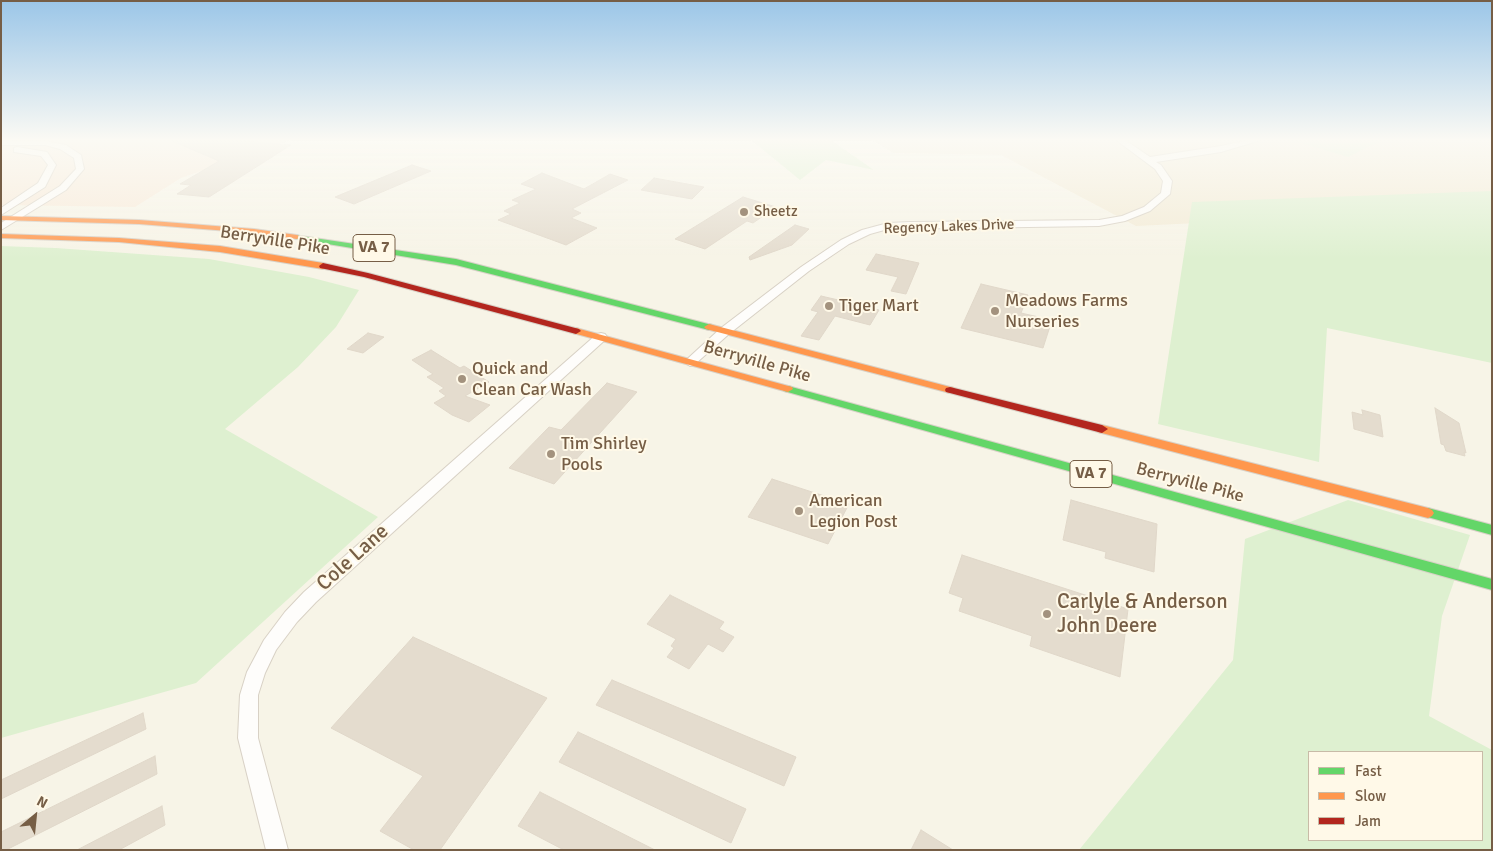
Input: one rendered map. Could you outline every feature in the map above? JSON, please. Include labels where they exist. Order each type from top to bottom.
[{"type":"highway","name":"Berryville Pike","points":[[1,218],[140,222],[209,227],[357,245],[456,262],[1492,530]]},
{"type":"highway","name":"Berryville Pike","points":[[1,236],[127,241],[220,249],[365,275],[601,337],[1492,585]]},
{"type":"street","points":[[1,212],[42,185],[45,180]]},
{"type":"street","points":[[1,227],[63,188],[70,180]]},
{"type":"street","name":"Regency Lakes Drive","points":[[690,362],[724,331],[805,269],[857,235],[876,229],[911,225],[1099,223],[1140,213],[1159,201],[1168,187],[1166,180]]},
{"type":"street","name":"Cole Lane","points":[[277,850],[248,738],[249,695],[256,672],[270,645],[291,617],[310,597],[601,337]]},
{"type":"shaded area","points":[[1,180],[178,180],[135,207],[1,205]]},
{"type":"shaded area","points":[[1048,180],[1492,180],[1492,209],[1136,226]]},
{"type":"green space","points":[[1492,191],[1492,363],[1327,328],[1319,462],[1158,424],[1192,202]]},
{"type":"green space","points":[[1,246],[209,259],[309,277],[359,290],[336,327],[298,367],[225,429],[378,517],[196,683],[1,738]]},
{"type":"green space","points":[[1348,500],[1470,535],[1442,616],[1429,716],[1492,750],[1492,850],[1079,850],[1233,660],[1245,539]]},
{"type":"building","points":[[187,180],[236,180],[209,197],[177,194],[191,185],[180,184]]},
{"type":"building","points":[[377,180],[411,180],[354,204],[335,197]]},
{"type":"building","points":[[529,180],[560,180],[584,189],[600,180],[628,180],[572,209],[581,213],[571,218],[597,228],[566,245],[498,220],[511,214],[504,211],[520,203],[512,200],[536,189],[521,184]]},
{"type":"building","points":[[652,180],[664,180],[704,187],[692,199],[641,190]]},
{"type":"building","points":[[743,197],[776,207],[753,223],[747,221],[705,249],[675,239]]},
{"type":"building","points":[[795,225],[809,229],[792,245],[750,260],[749,257]]},
{"type":"building","points":[[876,254],[919,263],[906,294],[891,291],[898,277],[866,270]]},
{"type":"building","name":"Meadows Farms Nurseries","points":[[981,284],[1028,295],[1021,313],[1052,320],[1043,348],[961,328]]},
{"type":"building","points":[[821,296],[879,310],[870,325],[835,316],[819,340],[801,336],[818,312],[811,310]]},
{"type":"building","points":[[368,333],[384,337],[363,353],[347,349]]},
{"type":"building","name":"Quick and Clean Car Wash","points":[[431,350],[460,368],[464,366],[489,382],[465,396],[490,405],[469,422],[452,415],[434,403],[446,396],[439,391],[444,388],[427,377],[433,374],[412,360]]},
{"type":"building","points":[[607,383],[637,392],[554,484],[509,468],[549,427],[561,430]]},
{"type":"building","points":[[1435,408],[1459,423],[1466,453],[1464,452],[1465,456],[1446,451],[1444,445],[1441,444]]},
{"type":"building","points":[[1362,410],[1380,415],[1383,437],[1354,429],[1352,412],[1363,415]]},
{"type":"building","name":"American Legion Post","points":[[772,479],[849,504],[828,544],[748,517]]},
{"type":"building","points":[[1071,500],[1157,524],[1154,572],[1105,558],[1106,552],[1063,540]]},
{"type":"building","name":"Carlyle & Anderson John Deere","points":[[962,555],[1128,609],[1120,677],[1030,646],[1032,636],[959,611],[963,598],[949,593]]},
{"type":"building","points":[[670,595],[724,622],[719,629],[734,637],[723,652],[708,644],[689,669],[667,657],[674,648],[671,646],[676,639],[647,624]]},
{"type":"building","points":[[413,637],[547,698],[440,850],[414,850],[380,831],[423,776],[331,728]]},
{"type":"building","points":[[612,680],[796,757],[784,786],[596,705]]},
{"type":"building","points":[[143,713],[146,729],[1,799],[1,780]]},
{"type":"building","points":[[578,732],[746,809],[731,843],[559,762]]},
{"type":"building","points":[[155,756],[157,774],[6,850],[1,850],[1,832]]},
{"type":"building","points":[[540,792],[655,850],[564,850],[518,826]]},
{"type":"building","points":[[162,806],[165,825],[119,850],[77,850]]},
{"type":"building","points":[[921,830],[953,850],[911,850]]},
{"type":"traffic: fast","points":[[297,237],[456,262],[709,327]]},
{"type":"traffic: fast","points":[[788,389],[1492,585]]},
{"type":"traffic: fast","points":[[1428,513],[1492,530]]},
{"type":"traffic: slow","points":[[1,218],[139,222],[254,231],[297,237]]},
{"type":"traffic: slow","points":[[1,236],[119,240],[220,249],[323,266]]},
{"type":"traffic: slow","points":[[709,327],[950,390]]},
{"type":"traffic: slow","points":[[576,331],[788,389]]},
{"type":"traffic: slow","points":[[1102,429],[1428,513]]},
{"type":"traffic: jam","points":[[323,266],[365,275],[576,331]]},
{"type":"traffic: jam","points":[[950,390],[1102,429]]},
{"type":"place","name":"Sheetz","points":[[744,212]]},
{"type":"place","name":"Tiger Mart","points":[[829,306]]},
{"type":"place","name":"Meadows Farms Nurseries","points":[[995,311]]},
{"type":"place","name":"Quick and Clean Car Wash","points":[[462,379]]},
{"type":"place","name":"Tim Shirley Pools","points":[[551,454]]},
{"type":"place","name":"American Legion Post","points":[[799,511]]},
{"type":"place","name":"Carlyle & Anderson John Deere","points":[[1047,614]]}]
